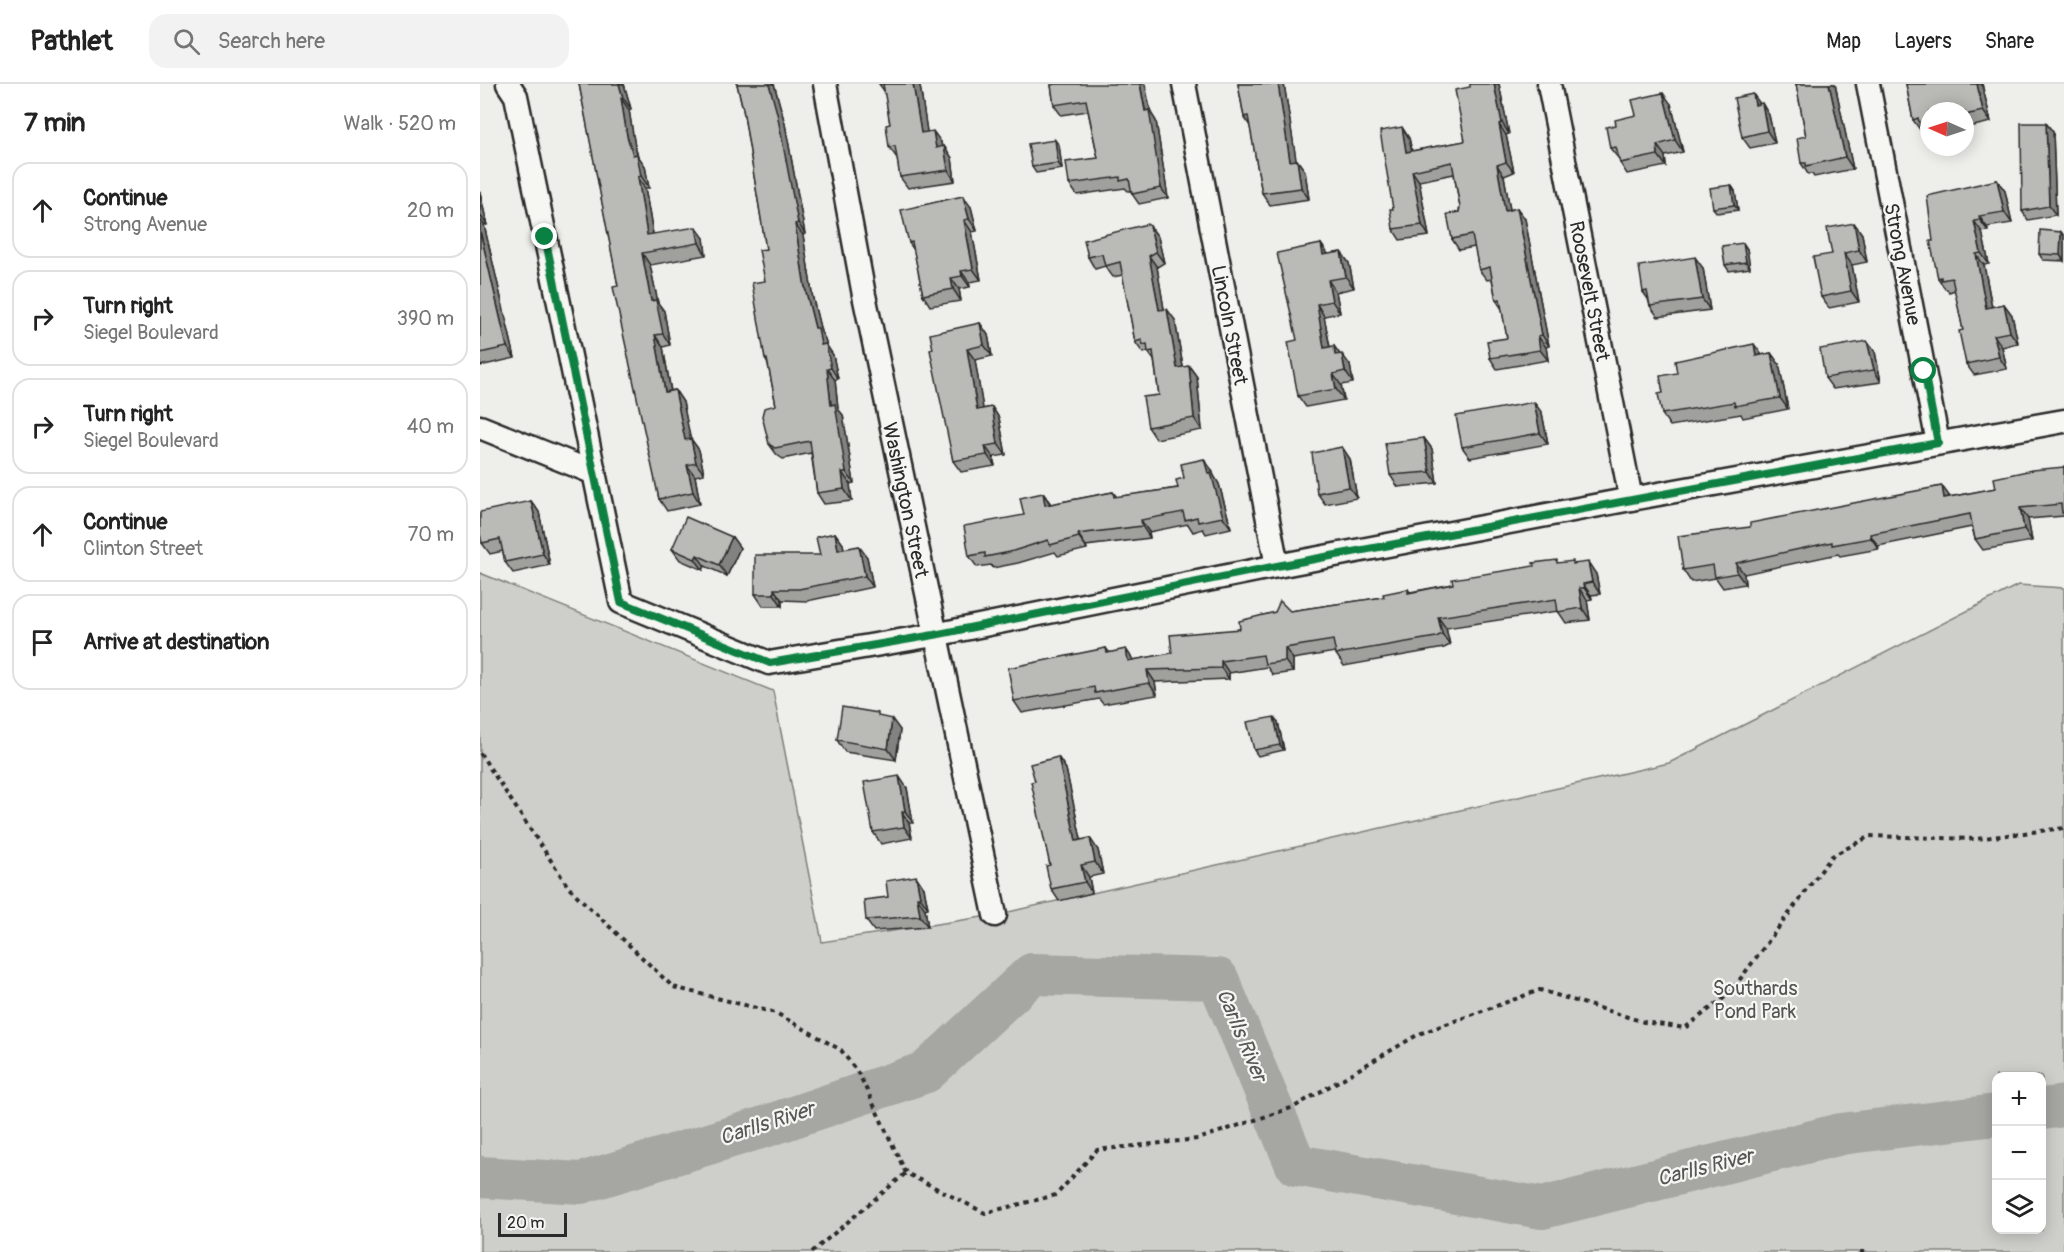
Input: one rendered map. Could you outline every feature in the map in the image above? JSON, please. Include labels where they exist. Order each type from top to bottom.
[{"type":"street","points":[[508,84],[516,96],[592,472],[621,602],[770,663],[934,635],[1277,566],[1631,499],[2064,421]]},
{"type":"street","name":"Washington Street","points":[[825,84],[864,295],[995,915]]},
{"type":"street","name":"Lincoln Street","points":[[1184,84],[1277,566]]},
{"type":"street","name":"Roosevelt Street","points":[[1549,84],[1631,499]]},
{"type":"street","name":"Strong Avenue","points":[[1868,84],[1938,443]]},
{"type":"street","points":[[480,427],[592,472]]},
{"type":"path","points":[[480,753],[569,888],[673,987],[776,1013],[841,1050],[860,1076],[906,1173],[985,1214],[1056,1195],[1097,1150],[1198,1139],[1294,1107],[1419,1034],[1540,990],[1644,1022],[1685,1028],[1729,994],[1832,856],[1870,836],[1976,839],[2064,828]]},
{"type":"path","points":[[812,1252],[906,1173]]},
{"type":"green space","name":"Southards Pond Park","points":[[480,573],[773,691],[822,942],[995,915],[1669,763],[2018,585],[2064,588],[2064,1252],[480,1252]]},
{"type":"building","points":[[579,84],[619,84],[623,98],[621,98],[627,136],[633,155],[637,154],[641,176],[638,177],[647,235],[696,227],[699,243],[642,253],[651,301],[656,300],[663,334],[655,335],[665,392],[675,390],[685,440],[691,439],[696,463],[687,465],[693,492],[659,499],[613,287],[618,286]]},
{"type":"building","points":[[737,84],[769,84],[777,113],[798,223],[795,224],[805,288],[815,328],[818,328],[821,345],[826,344],[831,368],[827,369],[831,405],[835,404],[846,472],[842,472],[844,489],[817,493],[810,441],[775,448],[769,444],[762,416],[764,408],[776,405],[767,359],[765,359],[752,283],[765,281],[759,250],[766,249]]},
{"type":"building","points":[[883,84],[913,84],[921,133],[933,131],[936,148],[944,146],[948,170],[900,177],[895,146],[889,147],[886,125],[890,124]]},
{"type":"building","points":[[1140,84],[1145,111],[1149,110],[1161,188],[1132,194],[1129,179],[1120,181],[1120,177],[1069,184],[1066,162],[1098,158],[1086,100],[1054,105],[1051,85]]},
{"type":"building","points":[[1238,84],[1278,84],[1290,161],[1297,160],[1301,188],[1262,193],[1248,116],[1244,117]]},
{"type":"building","points":[[1470,84],[1494,84],[1502,123],[1499,124],[1506,162],[1497,165],[1505,211],[1517,208],[1542,335],[1538,336],[1540,350],[1490,358],[1487,341],[1507,338],[1500,299],[1496,300],[1490,267],[1479,270],[1472,235],[1452,239],[1447,214],[1459,212],[1460,207],[1452,162],[1412,171],[1422,225],[1393,229],[1390,209],[1393,209],[1380,131],[1402,127],[1406,152],[1465,141],[1455,90],[1470,87]]},
{"type":"building","points":[[1796,84],[1829,84],[1845,157],[1806,166],[1806,163],[1801,163],[1797,138],[1806,136]]},
{"type":"building","points":[[1906,84],[1977,84],[1983,111],[1974,113],[1974,102],[1920,102],[1920,126],[1918,118],[1913,120]]},
{"type":"building","points":[[1663,93],[1675,140],[1657,145],[1658,155],[1620,163],[1616,147],[1610,148],[1606,127],[1616,125],[1615,120],[1636,115],[1632,100]]},
{"type":"building","points":[[1753,94],[1755,105],[1762,103],[1767,131],[1742,137],[1734,98]]},
{"type":"building","points":[[2021,123],[2046,123],[2049,206],[2022,211]]},
{"type":"building","points":[[1055,140],[1058,163],[1032,167],[1028,144]]},
{"type":"building","points":[[1997,180],[2004,212],[1979,216],[1980,220],[1974,221],[1981,253],[1976,254],[1986,308],[2004,304],[2010,332],[1994,335],[1999,357],[1966,364],[1959,331],[1963,330],[1952,278],[1941,280],[1941,277],[1938,278],[1930,241],[1933,241],[1927,196]]},
{"type":"building","points":[[1731,185],[1734,205],[1713,208],[1710,188]]},
{"type":"building","points":[[963,196],[969,219],[964,220],[973,269],[961,271],[962,276],[951,278],[953,289],[923,295],[912,242],[909,243],[901,210]]},
{"type":"building","points":[[1854,223],[1859,250],[1844,253],[1851,291],[1821,297],[1813,257],[1832,254],[1827,228]]},
{"type":"building","points":[[1147,224],[1150,226],[1156,252],[1149,256],[1159,310],[1167,309],[1177,368],[1189,366],[1194,418],[1148,427],[1143,397],[1159,395],[1153,351],[1148,352],[1147,344],[1143,345],[1142,340],[1135,342],[1120,262],[1105,266],[1102,254],[1088,257],[1084,240]]},
{"type":"building","points":[[2040,230],[2061,232],[2060,255],[2039,254]]},
{"type":"building","points":[[480,231],[507,347],[480,353]]},
{"type":"building","points":[[1743,243],[1746,262],[1725,265],[1722,246]]},
{"type":"building","points":[[1321,244],[1323,255],[1341,252],[1346,277],[1328,280],[1332,301],[1317,304],[1324,348],[1334,346],[1335,355],[1342,354],[1345,371],[1333,374],[1336,389],[1298,396],[1288,342],[1297,340],[1277,253]]},
{"type":"building","points":[[1695,257],[1702,299],[1650,306],[1647,291],[1643,292],[1639,266]]},
{"type":"building","points":[[980,323],[984,345],[967,349],[977,410],[992,407],[998,444],[985,446],[987,455],[953,461],[930,350],[933,349],[930,334]]},
{"type":"building","points":[[1867,341],[1874,370],[1825,378],[1820,349]]},
{"type":"building","points":[[1754,344],[1756,356],[1771,353],[1780,398],[1735,406],[1734,402],[1662,414],[1658,394],[1663,393],[1660,376],[1677,373],[1675,361]]},
{"type":"building","points":[[1534,402],[1540,433],[1462,447],[1456,416]]},
{"type":"building","points":[[1424,438],[1430,472],[1390,475],[1385,443]]},
{"type":"building","points":[[1342,447],[1349,487],[1317,493],[1312,453]]},
{"type":"building","points":[[1204,459],[1208,473],[1211,473],[1223,517],[1198,522],[1197,517],[1185,520],[1183,512],[1141,520],[1142,526],[1078,534],[1079,537],[1050,545],[1048,540],[1010,552],[985,557],[985,553],[969,556],[964,526],[1024,515],[1020,498],[1043,493],[1045,505],[1113,492],[1114,497],[1178,488],[1176,480],[1184,478],[1181,464]]},
{"type":"building","points":[[2064,467],[2064,513],[2062,513],[2061,504],[2020,508],[2024,529],[1975,539],[1970,514],[1870,534],[1871,538],[1832,545],[1832,542],[1736,563],[1737,573],[1715,577],[1713,565],[1683,570],[1678,536],[1750,527],[1750,523],[1942,486],[1944,498],[1996,488],[1994,478],[2032,470]]},
{"type":"building","points":[[531,501],[543,554],[505,562],[500,539],[482,543],[480,512]]},
{"type":"building","points":[[686,517],[732,537],[719,565],[697,555],[695,559],[672,549]]},
{"type":"building","points":[[835,533],[838,550],[859,546],[865,576],[799,589],[774,589],[774,594],[755,594],[755,555],[820,555],[816,537]]},
{"type":"building","points":[[1557,560],[1557,563],[1588,562],[1592,582],[1583,584],[1584,588],[1579,588],[1582,608],[1558,612],[1556,599],[1438,617],[1442,634],[1436,637],[1336,654],[1333,640],[1285,648],[1285,661],[1265,664],[1263,655],[1221,661],[1221,668],[1147,670],[1149,683],[1095,693],[1094,687],[1014,701],[1008,668],[1106,648],[1107,653],[1126,649],[1128,661],[1172,653],[1170,635],[1240,629],[1239,621],[1275,612],[1280,601],[1290,611],[1384,597],[1383,594],[1408,589],[1408,593],[1453,584],[1452,579],[1534,566],[1533,563]]},
{"type":"building","points":[[842,707],[878,713],[878,716],[892,719],[888,749],[837,740]]},
{"type":"building","points":[[1274,717],[1280,745],[1254,750],[1247,722]]},
{"type":"building","points":[[1058,757],[1076,841],[1090,838],[1095,862],[1081,865],[1085,882],[1051,889],[1046,866],[1050,865],[1031,782],[1035,781],[1030,764]]},
{"type":"building","points":[[899,776],[905,811],[902,812],[904,827],[873,832],[864,782]]},
{"type":"building","points":[[916,876],[920,897],[917,897],[920,916],[866,920],[864,900],[888,897],[886,881]]},
{"type":"waterway","name":"Carlls River","points":[[480,1177],[581,1183],[764,1127],[926,1072],[1032,974],[1218,979],[1296,1165],[1542,1208],[1841,1134],[1992,1115]]},
{"type":"waterway","name":"Carlls River","points":[[2046,1108],[2064,1106]]},
{"type":"route","points":[[545,237],[592,472],[621,602],[770,663],[934,635],[1277,566],[1938,443],[1924,371]]}]
